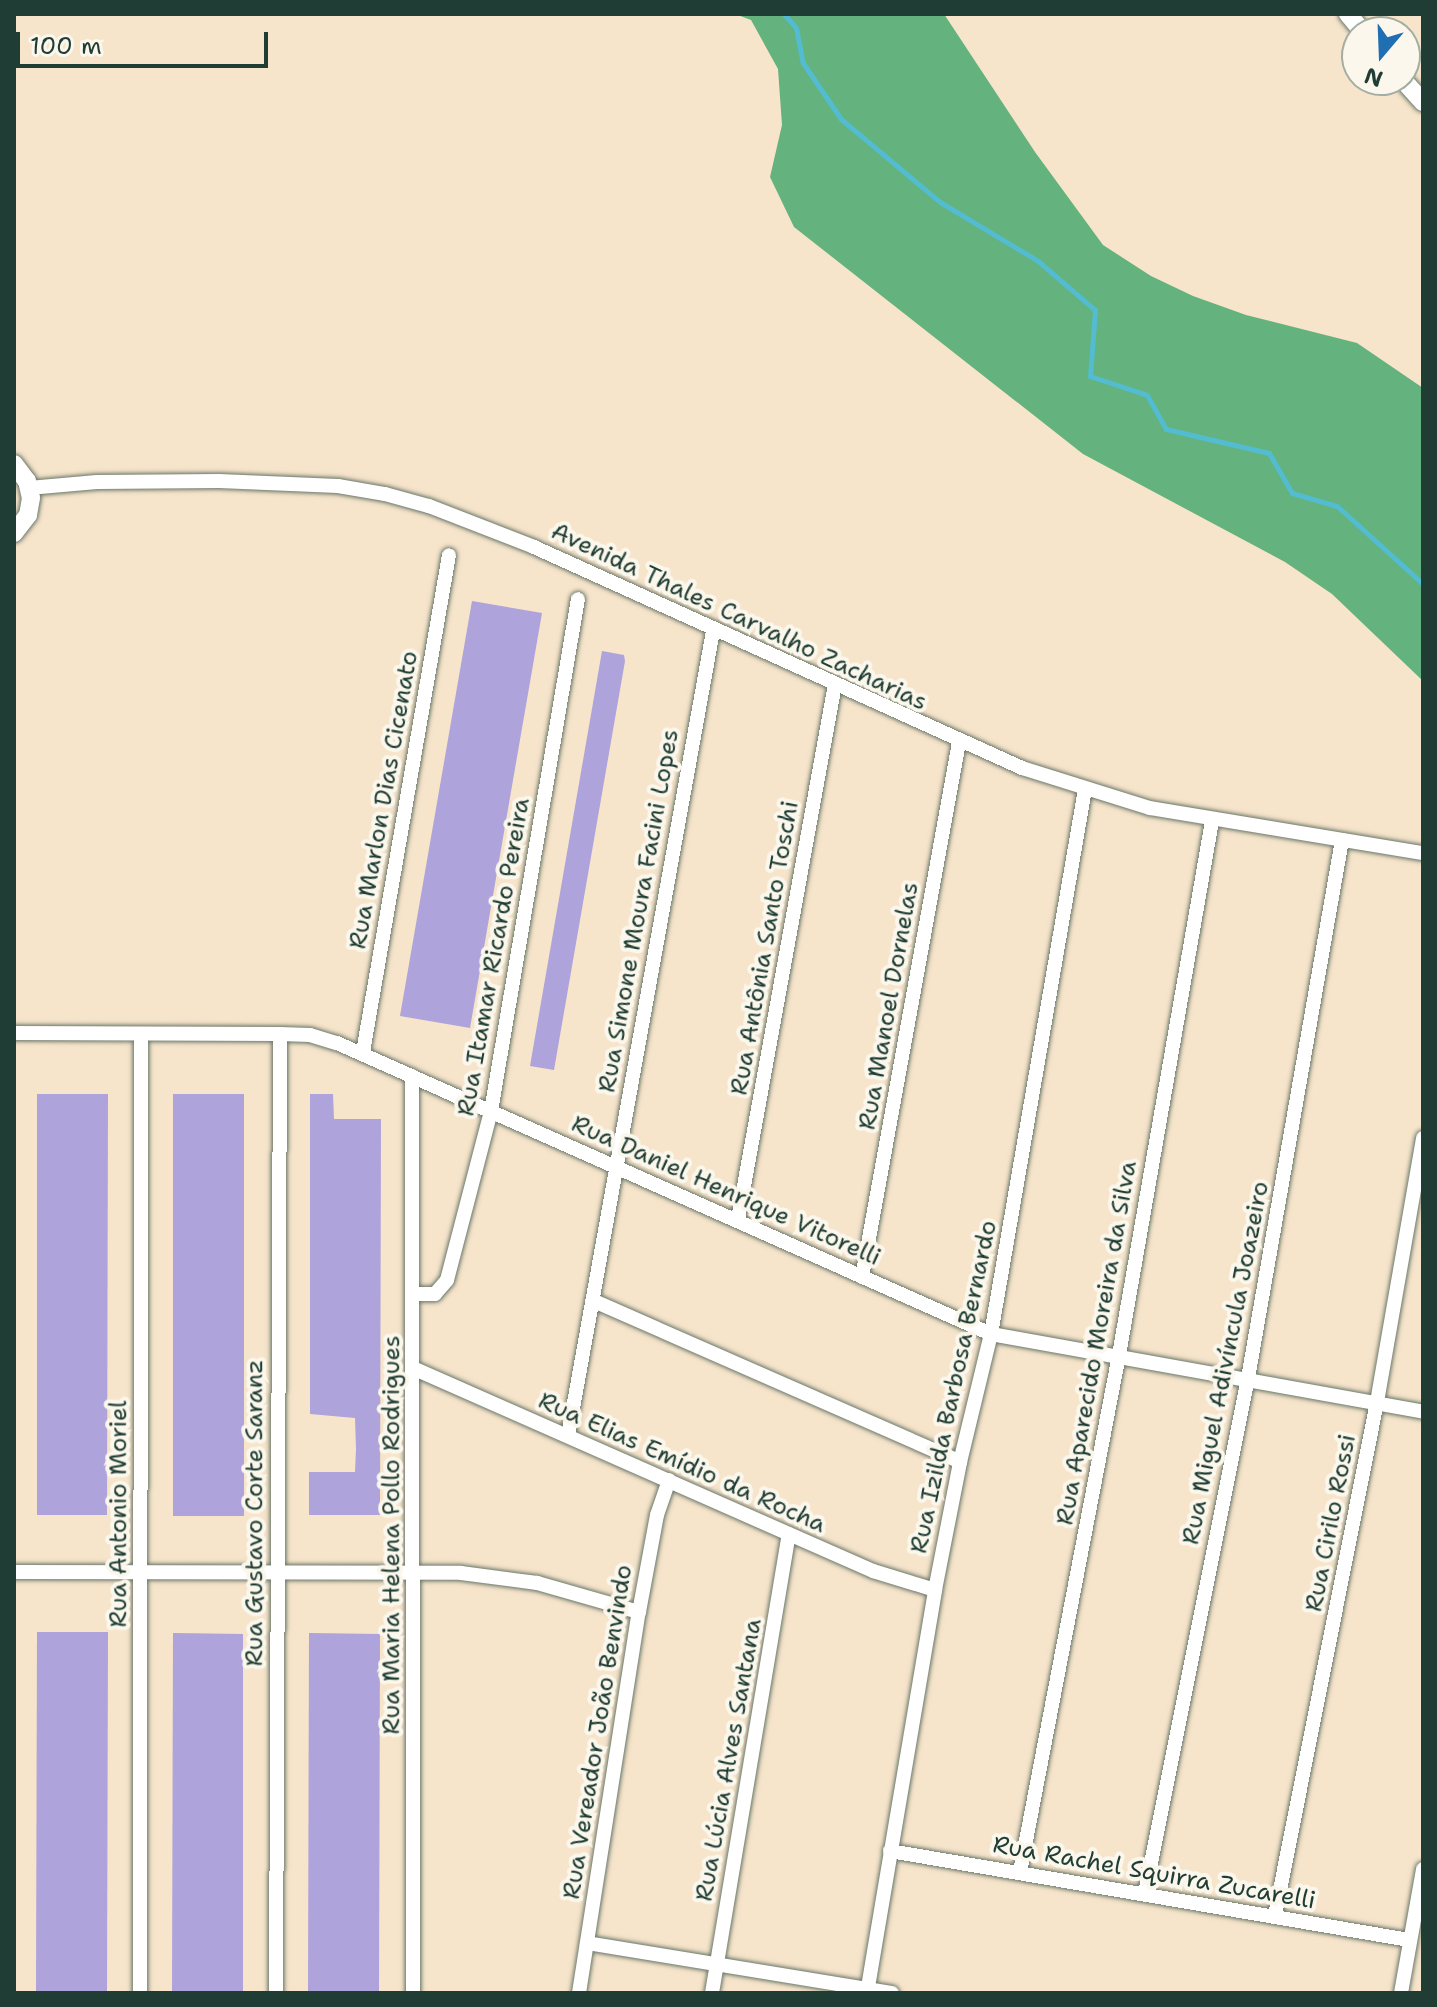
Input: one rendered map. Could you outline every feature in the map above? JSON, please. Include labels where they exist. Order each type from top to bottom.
[{"type":"street","points":[[14,464],[29,488],[28,515],[14,533]]},
{"type":"street","name":"Avenida Thales Carvalho Zacharias","points":[[29,488],[97,482],[219,481],[338,486],[385,494],[429,506],[534,547],[959,742],[1085,789],[1212,821],[1423,853]]},
{"type":"street","name":"Rua Marlon Dias Cicenato","points":[[363,1052],[449,555]]},
{"type":"street","name":"Rua Itamar Ricardo Pereira","points":[[413,1294],[435,1294],[447,1280],[491,1111],[578,599]]},
{"type":"street","name":"Rua Simone Moura Facini Lopes","points":[[568,1436],[713,631]]},
{"type":"street","name":"Rua Antônia Santo Toschi","points":[[738,1219],[835,684]]},
{"type":"street","name":"Rua Manoel Dornelas","points":[[862,1277],[959,742]]},
{"type":"street","name":"Rua Izilda Barbosa Bernardo","points":[[867,1991],[935,1590],[960,1462],[991,1334],[1085,789]]},
{"type":"street","name":"Rua Aparecido Moreira da Silva","points":[[1020,1872],[1119,1355],[1212,821]]},
{"type":"street","name":"Rua Miguel Adivíncula Joazeiro","points":[[1145,1893],[1248,1378],[1342,840]]},
{"type":"street","name":"Rua Daniel Henrique Vitorelli","points":[[14,1033],[310,1035],[363,1052],[991,1334],[1423,1412]]},
{"type":"street","name":"Rua Gustavo Corte Saranz","points":[[276,1993],[280,1034]]},
{"type":"street","name":"Rua Antonio Moriel","points":[[140,1993],[141,1035]]},
{"type":"street","name":"Rua Maria Helena Pollo Rodrigues","points":[[412,1076],[415,1369],[413,1993]]},
{"type":"street","name":"Rua Cirilo Rossi","points":[[1275,1915],[1377,1402],[1423,1138]]},
{"type":"street","points":[[594,1301],[960,1462]]},
{"type":"street","name":"Rua Elias Emídio da Rocha","points":[[415,1369],[873,1571],[935,1590]]},
{"type":"street","name":"Rua Vereador João Benvindo","points":[[579,1993],[639,1612],[657,1515],[669,1480]]},
{"type":"street","name":"Rua Lúcia Alves Santana","points":[[712,1993],[789,1534]]},
{"type":"street","points":[[14,1572],[276,1575],[413,1572],[502,1576],[571,1591],[639,1612]]},
{"type":"street","name":"Rua Rachel Squirra Zucarelli","points":[[890,1851],[1409,1940]]},
{"type":"street","points":[[1401,1993],[1423,1869]]},
{"type":"street","points":[[587,1943],[892,1993]]},
{"type":"green space","points":[[735,14],[944,14],[1035,152],[1103,245],[1151,276],[1193,296],[1246,315],[1357,343],[1423,388],[1423,681],[1332,594],[1285,562],[1083,454],[794,227],[770,177],[782,125],[778,69],[751,20]]},
{"type":"building","points":[[472,601],[542,613],[470,1028],[400,1016]]},
{"type":"building","points":[[602,651],[624,655],[625,661],[554,1070],[530,1066]]},
{"type":"building","points":[[37,1094],[108,1094],[107,1515],[37,1515]]},
{"type":"building","points":[[173,1094],[244,1094],[244,1516],[173,1516]]},
{"type":"building","points":[[310,1094],[333,1094],[334,1119],[381,1119],[380,1515],[309,1515],[309,1472],[355,1472],[356,1449],[355,1418],[310,1414]]},
{"type":"building","points":[[37,1632],[108,1632],[107,1993],[36,1993]]},
{"type":"building","points":[[173,1633],[243,1634],[243,1993],[172,1993]]},
{"type":"building","points":[[309,1633],[380,1634],[379,1993],[308,1993]]},
{"type":"waterway","points":[[784,14],[796,28],[803,63],[841,119],[940,202],[1038,261],[1095,310],[1090,376],[1147,395],[1166,429],[1269,453],[1292,493],[1337,506],[1423,584]]}]
